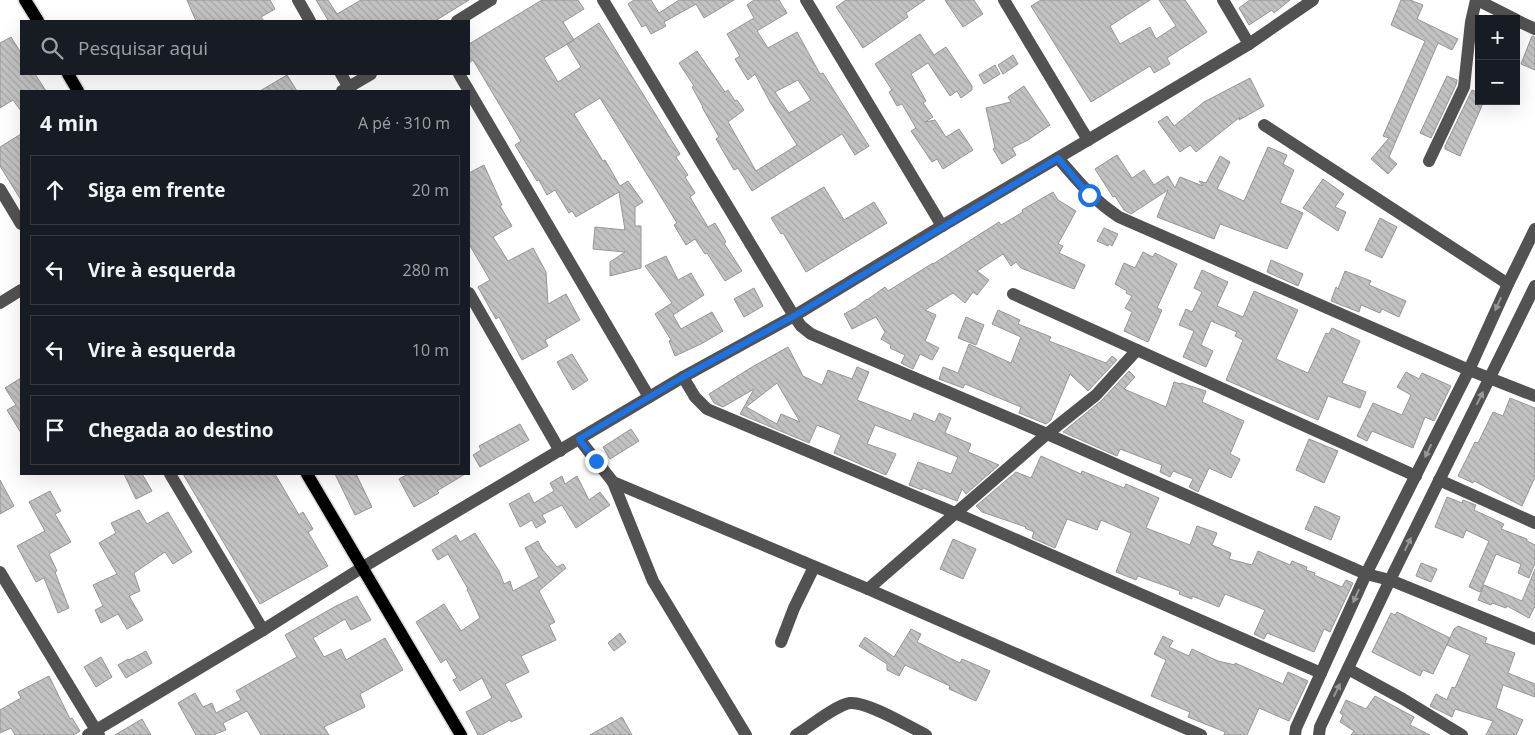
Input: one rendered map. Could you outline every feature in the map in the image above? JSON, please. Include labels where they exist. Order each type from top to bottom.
[{"type":"main road","points":[[25,0],[37,20]]},
{"type":"main road","points":[[69,75],[77,90]]},
{"type":"main road","points":[[308,475],[461,735]]},
{"type":"street","points":[[298,0],[309,20]]},
{"type":"street","points":[[459,20],[492,0]]},
{"type":"street","points":[[603,0],[794,316],[806,330],[828,342],[1047,434],[1366,574],[1390,580],[1535,640]]},
{"type":"street","points":[[806,0],[942,226]]},
{"type":"street","points":[[1004,0],[1088,140]]},
{"type":"street","points":[[1223,0],[1249,44]]},
{"type":"street","points":[[0,572],[94,733],[560,450],[683,377],[794,316],[1249,44],[1313,0]]},
{"type":"street","points":[[1429,161],[1464,87],[1471,22],[1476,0],[1508,15]]},
{"type":"street","points":[[1520,21],[1535,29]]},
{"type":"street","points":[[341,75],[347,90],[370,75]]},
{"type":"street","points":[[460,75],[468,90]]},
{"type":"street","points":[[470,93],[649,397]]},
{"type":"street","points":[[1264,125],[1508,284]]},
{"type":"street","points":[[1058,158],[1089,195],[1119,217],[1469,370],[1535,396]]},
{"type":"street","points":[[0,189],[20,222]]},
{"type":"street","points":[[1295,735],[1296,728],[1366,574],[1469,370],[1535,229]]},
{"type":"street","points":[[1319,735],[1320,727],[1390,580],[1535,286]]},
{"type":"street","points":[[0,303],[20,291]]},
{"type":"street","points":[[1013,294],[1416,476]]},
{"type":"street","points":[[470,295],[560,450]]},
{"type":"street","points":[[868,590],[955,513],[1096,394],[1137,350]]},
{"type":"street","points":[[683,377],[695,397],[708,409],[955,513],[1321,673]]},
{"type":"street","points":[[579,439],[613,482],[653,581],[746,735]]},
{"type":"street","points":[[171,475],[263,630]]},
{"type":"street","points":[[1439,480],[1535,522]]},
{"type":"street","points":[[613,482],[868,590],[1200,735]]},
{"type":"street","points":[[781,642],[794,608],[814,567]]},
{"type":"street","points":[[1348,669],[1403,699],[1462,735]]},
{"type":"street","points":[[796,735],[850,703],[864,705],[926,735]]},
{"type":"building","points":[[187,0],[270,0],[275,9],[261,17],[263,20],[196,20]]},
{"type":"building","points":[[316,0],[328,0],[337,14],[361,0],[469,0],[437,20],[328,20]]},
{"type":"building","points":[[542,0],[578,0],[584,9],[563,22],[574,40],[599,23],[680,154],[676,157],[688,175],[685,177],[695,193],[690,197],[708,227],[715,223],[726,242],[724,243],[742,271],[725,281],[707,253],[705,254],[695,239],[686,245],[674,225],[677,223],[600,98],[574,114],[620,186],[628,181],[643,202],[635,207],[635,226],[641,226],[641,268],[610,276],[610,262],[625,252],[593,249],[595,227],[625,230],[619,192],[576,217],[572,211],[569,213],[555,190],[547,195],[515,145],[521,141],[473,60],[470,62],[470,43]],"holes":[[[567,44],[581,67],[558,82],[544,58]]]},
{"type":"building","points":[[634,0],[651,0],[659,13],[679,0],[734,0],[704,18],[696,4],[664,22],[666,26],[651,34],[646,25],[642,27],[628,4]]},
{"type":"building","points":[[754,0],[779,0],[787,13],[757,31],[768,48],[797,32],[820,74],[823,73],[869,146],[855,155],[842,134],[752,191],[738,168],[734,170],[716,139],[719,137],[692,87],[694,86],[679,63],[697,51],[725,92],[728,90],[735,101],[737,100],[744,110],[728,122],[756,171],[797,145],[755,74],[748,80],[735,59],[740,56],[727,34],[754,18],[747,5]],"holes":[[[798,80],[811,100],[789,113],[775,92]]]},
{"type":"building","points":[[846,0],[925,0],[906,13],[908,17],[863,48],[836,7]]},
{"type":"building","points":[[945,0],[974,0],[983,14],[963,27]]},
{"type":"building","points":[[1041,0],[1150,0],[1110,26],[1120,44],[1150,27],[1156,39],[1176,26],[1159,0],[1185,0],[1207,32],[1167,58],[1170,64],[1154,73],[1150,66],[1091,102],[1031,6]]},
{"type":"building","points":[[1250,0],[1290,0],[1274,13],[1272,10],[1249,25],[1239,8]]},
{"type":"building","points":[[1401,0],[1410,0],[1423,5],[1417,19],[1458,39],[1452,50],[1438,43],[1389,157],[1397,164],[1388,174],[1371,159],[1389,138],[1383,136],[1425,41],[1391,25]]},
{"type":"building","points":[[920,34],[934,55],[946,47],[972,86],[972,90],[961,98],[957,91],[950,96],[928,63],[911,74],[926,101],[923,103],[933,117],[925,122],[935,120],[946,137],[959,129],[973,150],[943,169],[937,159],[932,162],[911,131],[916,128],[902,104],[897,106],[889,92],[892,90],[875,64]]},
{"type":"building","points":[[1532,36],[1535,37],[1535,70],[1521,64]]},
{"type":"building","points":[[11,37],[20,51],[20,75],[36,75],[45,90],[20,90],[20,110],[13,100],[0,108],[0,43]]},
{"type":"building","points":[[1013,55],[1018,64],[1003,74],[998,65]]},
{"type":"building","points":[[995,65],[1000,74],[984,84],[979,75]]},
{"type":"building","points":[[287,75],[296,90],[262,90]]},
{"type":"building","points":[[1447,76],[1457,80],[1456,85],[1431,138],[1420,133]]},
{"type":"building","points":[[1250,78],[1264,106],[1239,120],[1240,117],[1196,152],[1190,145],[1180,152],[1158,122],[1167,116],[1174,126],[1204,102]]},
{"type":"building","points":[[1024,86],[1050,125],[1012,148],[1016,155],[1002,164],[993,149],[995,148],[986,108],[1011,102],[1008,97]]},
{"type":"building","points":[[1472,90],[1475,91],[1475,105],[1482,105],[1460,156],[1445,149]]},
{"type":"building","points":[[20,135],[20,198],[0,166],[0,147]]},
{"type":"building","points":[[1268,147],[1287,155],[1283,164],[1294,170],[1280,203],[1303,213],[1287,249],[1220,224],[1214,239],[1157,217],[1168,190],[1131,214],[1124,210],[1115,196],[1113,197],[1095,169],[1117,155],[1132,178],[1144,170],[1154,185],[1168,176],[1175,188],[1180,177],[1203,186],[1199,181],[1206,183],[1220,156],[1230,162],[1217,189],[1244,201]]},
{"type":"building","points":[[484,165],[502,205],[500,206],[512,226],[493,237],[508,261],[533,248],[546,272],[548,304],[566,294],[580,320],[545,340],[548,346],[522,360],[499,317],[496,319],[478,287],[490,280],[470,246],[470,172]]},
{"type":"building","points":[[1323,179],[1344,194],[1335,207],[1346,212],[1338,231],[1303,208]]},
{"type":"building","points":[[824,187],[844,220],[874,202],[887,223],[806,272],[783,233],[781,234],[771,218]]},
{"type":"building","points":[[1053,192],[1058,200],[1076,211],[1058,244],[1063,246],[1059,253],[1085,265],[1074,289],[1021,268],[1016,262],[1011,266],[1003,254],[977,271],[989,280],[977,295],[973,292],[965,303],[953,293],[925,310],[936,315],[925,341],[939,348],[932,360],[920,354],[913,369],[901,363],[905,355],[890,348],[891,345],[881,339],[885,332],[876,317],[852,329],[844,314],[885,287],[888,291],[999,222],[1001,225]]},
{"type":"building","points":[[1380,218],[1397,227],[1382,258],[1365,250]]},
{"type":"building","points":[[1104,228],[1118,234],[1112,246],[1097,241]]},
{"type":"building","points":[[1143,252],[1153,257],[1155,253],[1177,264],[1157,308],[1162,310],[1148,342],[1124,331],[1132,312],[1125,308],[1132,296],[1115,284],[1124,263],[1135,268]]},
{"type":"building","points":[[666,256],[678,280],[691,273],[704,295],[673,315],[681,329],[712,312],[723,331],[675,356],[669,341],[671,340],[655,314],[672,303],[645,266]]},
{"type":"building","points":[[1271,260],[1303,274],[1298,286],[1267,272]]},
{"type":"building","points":[[1202,270],[1228,282],[1217,306],[1243,317],[1254,291],[1298,310],[1276,359],[1308,373],[1326,333],[1329,334],[1332,328],[1360,341],[1342,383],[1366,392],[1360,408],[1328,396],[1318,420],[1226,380],[1243,340],[1235,336],[1237,332],[1211,321],[1201,345],[1213,351],[1206,367],[1183,357],[1194,331],[1179,325],[1186,309],[1192,312],[1202,292],[1194,288]]},
{"type":"building","points":[[1345,271],[1371,281],[1369,285],[1406,301],[1399,317],[1382,309],[1380,313],[1361,305],[1359,312],[1331,301]]},
{"type":"building","points":[[754,288],[763,306],[744,317],[734,299]]},
{"type":"building","points":[[998,310],[1020,320],[1018,324],[1051,337],[1049,341],[1106,363],[1112,356],[1117,360],[1088,391],[1070,374],[1051,420],[1046,424],[1019,413],[1021,407],[965,384],[963,388],[939,379],[943,367],[958,373],[969,344],[1011,363],[1021,337],[992,324]]},
{"type":"building","points":[[966,317],[984,325],[976,345],[958,338]]},
{"type":"building","points":[[788,347],[803,376],[822,385],[828,370],[852,379],[857,367],[869,372],[857,400],[911,421],[914,413],[935,422],[939,413],[951,418],[945,433],[971,444],[968,452],[999,465],[966,494],[962,489],[957,501],[923,488],[922,490],[909,485],[918,462],[951,474],[958,457],[875,425],[867,444],[896,454],[886,475],[834,453],[841,435],[817,425],[809,443],[740,414],[754,389],[723,407],[714,403],[709,394]],"holes":[[[777,383],[800,422],[781,414],[777,424],[746,407]]]},
{"type":"building","points":[[572,354],[588,380],[573,390],[557,362]]},
{"type":"building","points":[[1129,371],[1135,377],[1124,389],[1166,407],[1174,382],[1181,383],[1206,391],[1202,402],[1244,421],[1230,454],[1240,459],[1231,478],[1209,468],[1198,492],[1189,487],[1193,479],[1173,471],[1170,477],[1160,472],[1162,465],[1120,449],[1117,456],[1063,432],[1101,401]]},
{"type":"building","points":[[1406,372],[1419,379],[1422,373],[1451,386],[1434,421],[1425,417],[1413,448],[1372,431],[1367,441],[1357,436],[1373,403],[1402,415],[1411,395],[1397,387]]},
{"type":"building","points":[[20,379],[20,431],[7,410],[16,405],[5,388]]},
{"type":"building","points":[[1510,398],[1535,408],[1535,477],[1522,506],[1474,481],[1473,483],[1458,476],[1475,442],[1478,443],[1493,412],[1503,416]]},
{"type":"building","points":[[520,424],[529,440],[480,467],[473,455],[481,450],[479,446]]},
{"type":"building","points":[[631,429],[639,441],[610,459],[603,447]]},
{"type":"building","points":[[1309,439],[1338,451],[1324,483],[1296,470]]},
{"type":"building","points":[[1041,456],[1081,474],[1082,471],[1124,488],[1126,484],[1159,498],[1146,528],[1190,545],[1197,526],[1217,533],[1212,545],[1231,553],[1229,559],[1252,565],[1258,551],[1290,565],[1292,561],[1307,567],[1306,570],[1315,573],[1314,575],[1342,587],[1346,580],[1353,583],[1330,632],[1324,629],[1314,652],[1267,633],[1264,639],[1254,634],[1265,610],[1225,594],[1219,607],[1192,596],[1192,599],[1179,594],[1180,591],[1138,576],[1136,580],[1116,572],[1131,533],[1101,520],[1097,530],[1067,519],[1055,548],[1032,538],[1034,532],[1026,527],[982,512],[976,506],[1016,472],[1031,478]]},
{"type":"building","points":[[124,475],[143,475],[152,491],[136,499]]},
{"type":"building","points":[[184,475],[276,475],[299,515],[303,512],[313,529],[308,532],[328,566],[260,604]]},
{"type":"building","points":[[335,475],[356,475],[372,507],[355,515]]},
{"type":"building","points":[[406,475],[463,475],[437,491],[439,493],[414,507],[399,479]]},
{"type":"building","points":[[562,476],[565,484],[577,476],[589,500],[600,492],[610,505],[576,528],[562,505],[542,515],[546,522],[536,528],[532,520],[520,527],[509,504],[529,493],[534,503],[554,491],[550,483]]},
{"type":"building","points":[[0,480],[14,506],[0,514]]},
{"type":"building","points":[[50,491],[61,511],[55,514],[71,542],[49,554],[57,571],[55,572],[69,608],[58,613],[44,578],[36,582],[17,546],[45,531],[29,502]]},
{"type":"building","points":[[1447,497],[1462,503],[1463,500],[1476,505],[1474,510],[1504,524],[1501,529],[1527,539],[1527,541],[1535,545],[1535,563],[1529,578],[1518,573],[1521,564],[1496,554],[1480,592],[1469,587],[1489,541],[1466,530],[1463,538],[1435,527]]},
{"type":"building","points":[[1315,506],[1340,517],[1331,540],[1305,529]]},
{"type":"building","points":[[139,510],[147,524],[168,512],[192,552],[173,564],[165,552],[134,573],[140,591],[129,596],[143,620],[127,629],[118,614],[101,623],[95,610],[103,606],[93,585],[117,574],[99,543],[116,533],[111,523]]},
{"type":"building","points":[[475,533],[499,571],[504,584],[510,581],[513,591],[539,577],[525,548],[538,541],[557,567],[563,564],[566,568],[539,591],[555,622],[549,625],[556,640],[521,656],[529,672],[505,684],[522,717],[511,722],[510,720],[482,735],[478,735],[466,712],[492,698],[482,678],[460,691],[453,680],[457,678],[446,659],[441,663],[416,622],[444,604],[461,631],[480,618],[468,589],[448,554],[438,560],[432,550],[456,535],[460,542]]},
{"type":"building","points":[[953,539],[976,549],[963,579],[940,569]]},
{"type":"building","points":[[1421,563],[1437,569],[1431,582],[1416,576]]},
{"type":"building","points":[[1535,569],[1535,606],[1529,618],[1507,606],[1506,608],[1492,603],[1491,605],[1478,600],[1484,585],[1522,601]]},
{"type":"building","points":[[357,596],[371,620],[351,630],[345,619],[313,638],[324,657],[341,649],[346,660],[385,638],[403,670],[360,694],[365,707],[324,727],[329,735],[261,735],[247,711],[223,723],[226,730],[213,735],[196,735],[178,703],[195,693],[203,707],[212,703],[216,713],[241,700],[236,691],[297,657],[285,635]]},
{"type":"building","points":[[1397,612],[1450,638],[1433,674],[1423,670],[1420,676],[1372,652],[1391,613],[1395,615]]},
{"type":"building","points":[[1458,626],[1487,638],[1485,643],[1515,653],[1508,673],[1535,684],[1535,697],[1503,685],[1496,708],[1523,720],[1516,735],[1486,735],[1493,721],[1455,709],[1452,717],[1430,706],[1436,694],[1447,700],[1452,687],[1455,688],[1470,655],[1447,645],[1454,629]]},
{"type":"building","points":[[911,629],[921,634],[917,642],[960,663],[962,659],[990,671],[976,701],[949,689],[950,686],[905,665],[899,676],[887,670],[887,664],[859,646],[865,637],[894,657]]},
{"type":"building","points":[[620,633],[626,642],[614,651],[608,643]]},
{"type":"building","points":[[1163,636],[1173,641],[1169,647],[1189,656],[1192,649],[1218,661],[1235,665],[1235,663],[1283,684],[1288,672],[1308,681],[1289,721],[1259,708],[1247,735],[1224,735],[1225,732],[1188,717],[1190,712],[1151,696],[1166,660],[1154,654]]},
{"type":"building","points":[[146,651],[152,663],[126,678],[118,665]]},
{"type":"building","points":[[101,657],[112,677],[96,687],[84,667]]},
{"type":"building","points":[[49,676],[70,719],[72,718],[80,731],[74,735],[15,735],[11,728],[0,733],[0,710],[21,698],[18,692]]},
{"type":"building","points":[[1375,696],[1414,717],[1410,725],[1430,735],[1351,735],[1354,731],[1340,722],[1343,715],[1340,713],[1346,700],[1366,709]]},
{"type":"building","points":[[622,717],[632,735],[590,735]]},
{"type":"building","points":[[142,719],[151,735],[115,735]]},
{"type":"route","points":[[596,461],[579,439],[683,377],[794,316],[1058,158],[1089,195]]}]
